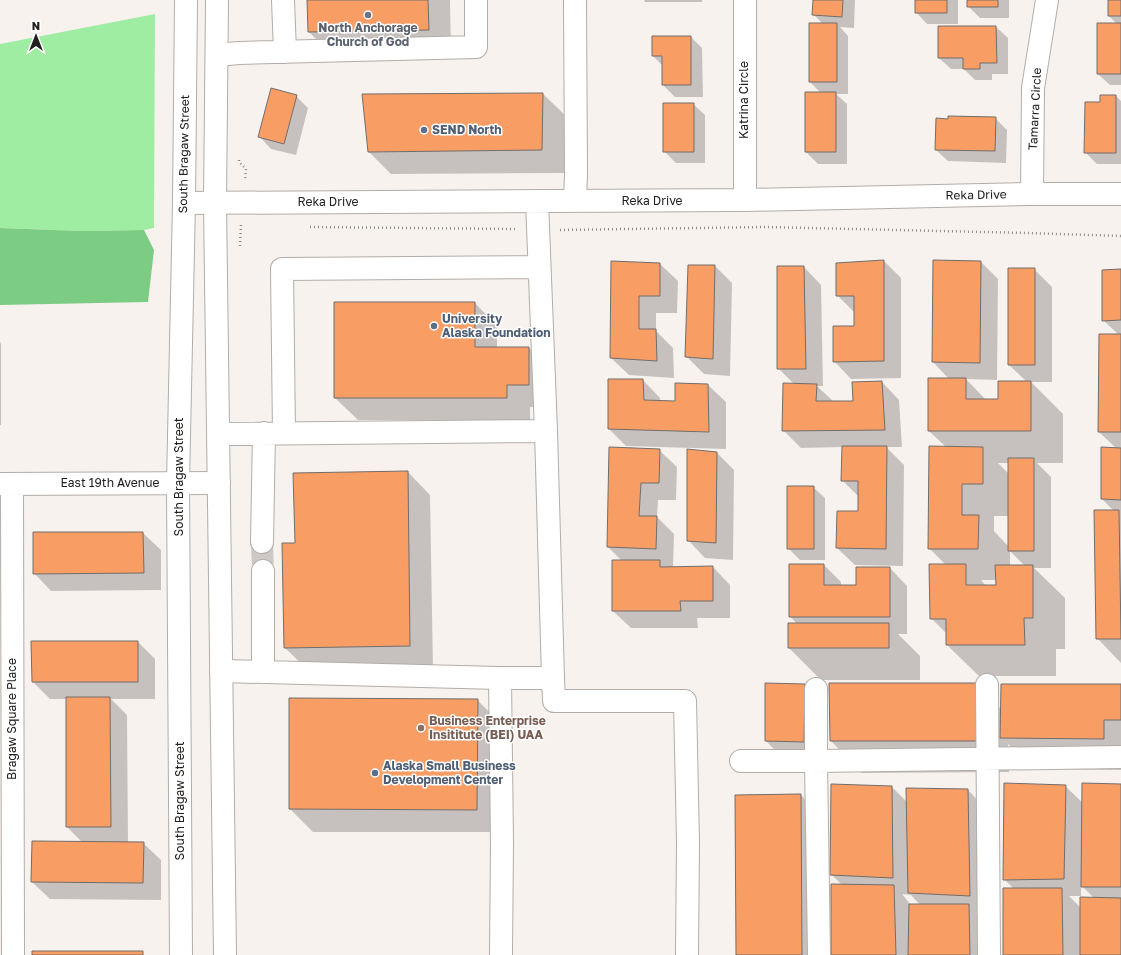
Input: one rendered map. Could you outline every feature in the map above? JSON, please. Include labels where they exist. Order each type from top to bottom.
[{"type":"street","name":"South Bragaw Street","points":[[181,955],[178,483],[184,203],[186,0]]},
{"type":"street","points":[[217,0],[216,203],[225,955]]},
{"type":"street","points":[[283,0],[285,52]]},
{"type":"street","points":[[217,55],[476,47],[476,0]]},
{"type":"street","points":[[575,0],[575,201]]},
{"type":"street","name":"Katrina Circle","points":[[745,0],[745,200]]},
{"type":"street","name":"Tamarra Circle","points":[[1032,194],[1033,88],[1046,0]]},
{"type":"street","name":"Reka Drive","points":[[184,203],[745,200],[1032,194],[1121,194]]},
{"type":"street","points":[[537,201],[554,701],[685,701],[688,842],[687,955]]},
{"type":"street","points":[[262,542],[274,433],[282,268],[539,267]]},
{"type":"street","points":[[219,434],[546,431]]},
{"type":"street","name":"East 19th Avenue","points":[[6,484],[219,483]]},
{"type":"street","name":"Bragaw Square Place","points":[[6,484],[13,955]]},
{"type":"street","points":[[262,672],[263,571]]},
{"type":"street","points":[[221,671],[553,678]]},
{"type":"street","points":[[500,678],[502,843],[500,955]]},
{"type":"street","points":[[987,685],[989,955]]},
{"type":"street","points":[[816,689],[820,955]]},
{"type":"street","points":[[741,761],[1121,757]]},
{"type":"path","points":[[304,227],[538,229],[765,227],[1121,236]]},
{"type":"green space","points":[[155,14],[154,228],[144,230],[81,231],[0,228],[0,44]]},
{"type":"green space","points":[[0,228],[81,231],[144,230],[154,250],[148,302],[0,305]]},
{"type":"building","name":"North Anchorage Church of God","points":[[307,0],[428,0],[429,30],[308,32]]},
{"type":"building","points":[[813,0],[843,0],[842,17],[812,15]]},
{"type":"building","points":[[915,0],[947,0],[947,13],[915,13]]},
{"type":"building","points":[[967,0],[998,0],[998,7],[967,7]]},
{"type":"building","points":[[1108,0],[1121,0],[1121,16],[1108,16]]},
{"type":"building","points":[[809,23],[837,23],[837,82],[809,82]]},
{"type":"building","points":[[1097,23],[1121,23],[1121,74],[1097,74]]},
{"type":"building","points":[[938,26],[996,26],[997,63],[980,63],[980,69],[963,69],[963,58],[938,58]]},
{"type":"building","points":[[652,36],[691,36],[691,85],[662,85],[662,56],[652,56]]},
{"type":"building","points":[[271,88],[297,95],[284,144],[258,137]]},
{"type":"building","points":[[805,92],[836,92],[836,152],[805,152]]},
{"type":"building","points":[[543,93],[542,150],[368,152],[362,94]]},
{"type":"building","points":[[1100,95],[1116,95],[1116,153],[1084,153],[1085,102],[1100,102]]},
{"type":"building","points":[[663,103],[694,103],[694,152],[663,152]]},
{"type":"building","points":[[948,116],[996,117],[995,151],[935,150],[936,118],[948,119]]},
{"type":"building","points":[[884,260],[884,361],[833,362],[833,326],[854,326],[854,296],[836,296],[836,263]]},
{"type":"building","points":[[933,260],[981,261],[980,363],[932,362]]},
{"type":"building","points":[[611,261],[660,263],[660,296],[639,296],[639,329],[656,329],[657,361],[610,358]]},
{"type":"building","points":[[688,265],[715,265],[713,359],[685,357]]},
{"type":"building","points":[[777,266],[804,266],[806,369],[777,369]]},
{"type":"building","points":[[1008,268],[1035,268],[1035,365],[1008,365]]},
{"type":"building","points":[[1121,269],[1121,320],[1102,321],[1102,270]]},
{"type":"building","points":[[334,302],[475,302],[475,347],[529,347],[529,385],[507,385],[507,398],[334,398]]},
{"type":"building","points":[[1099,334],[1121,334],[1121,432],[1098,432]]},
{"type":"building","points":[[928,378],[966,378],[966,399],[998,399],[998,381],[1031,381],[1031,431],[928,431]]},
{"type":"building","points":[[608,379],[643,379],[644,400],[675,401],[675,383],[708,384],[709,432],[608,429]]},
{"type":"building","points":[[882,381],[885,430],[782,431],[783,383],[817,384],[816,401],[853,401],[852,382]]},
{"type":"building","points":[[842,446],[887,446],[886,549],[836,548],[837,511],[858,511],[858,481],[841,481]]},
{"type":"building","points":[[929,446],[983,447],[983,484],[962,484],[962,515],[979,515],[978,549],[928,549]]},
{"type":"building","points":[[609,447],[660,449],[659,483],[641,483],[639,516],[657,516],[656,549],[607,547]]},
{"type":"building","points":[[1101,447],[1121,448],[1121,500],[1101,499]]},
{"type":"building","points":[[687,449],[717,452],[716,543],[687,541]]},
{"type":"building","points":[[1008,458],[1034,458],[1034,551],[1008,551]]},
{"type":"building","points":[[408,471],[410,646],[284,648],[282,543],[295,543],[293,473]]},
{"type":"building","points":[[787,486],[814,486],[814,549],[787,549]]},
{"type":"building","points":[[1094,510],[1119,510],[1121,639],[1096,639]]},
{"type":"building","points":[[33,532],[143,532],[144,573],[33,574]]},
{"type":"building","points":[[612,560],[660,560],[660,567],[713,566],[713,601],[680,601],[681,611],[612,611]]},
{"type":"building","points":[[789,564],[824,564],[824,585],[856,585],[856,567],[890,567],[890,617],[789,617]]},
{"type":"building","points":[[929,564],[966,564],[966,585],[996,585],[995,565],[1033,565],[1033,618],[1024,618],[1025,645],[946,645],[946,619],[930,619]]},
{"type":"building","points":[[788,623],[889,623],[889,648],[788,648]]},
{"type":"building","points":[[31,641],[138,641],[138,682],[32,682]]},
{"type":"building","points":[[765,683],[805,684],[804,742],[765,741]]},
{"type":"building","points":[[829,683],[977,683],[977,741],[830,741]]},
{"type":"building","points":[[1001,684],[1121,684],[1121,720],[1104,720],[1104,739],[1000,738]]},
{"type":"building","points":[[66,697],[110,697],[111,827],[66,827]]},
{"type":"building","points":[[289,698],[478,699],[477,810],[289,809]]},
{"type":"building","points":[[1004,783],[1066,785],[1064,879],[1003,880]]},
{"type":"building","points":[[1082,783],[1121,784],[1121,887],[1081,887]]},
{"type":"building","points":[[831,784],[892,786],[893,878],[830,875]]},
{"type":"building","points":[[906,788],[968,789],[970,896],[908,893]]},
{"type":"building","points":[[801,794],[802,955],[736,955],[735,795]]},
{"type":"building","points":[[32,841],[144,842],[143,883],[31,882]]},
{"type":"building","points":[[831,884],[894,885],[896,955],[831,955]]},
{"type":"building","points":[[1003,888],[1062,888],[1063,955],[1003,955]]},
{"type":"building","points":[[1080,897],[1121,898],[1121,955],[1080,955]]},
{"type":"building","points":[[909,904],[969,904],[970,955],[908,955]]},
{"type":"building","points":[[32,951],[143,951],[143,955],[32,955]]},
{"type":"tunnel","points":[[262,542],[263,571]]},
{"type":"place","name":"North Anchorage Church of God","points":[[368,15]]},
{"type":"place","name":"SEND North","points":[[424,130]]},
{"type":"place","name":"University Alaska Foundation","points":[[434,326]]},
{"type":"place","name":"Business Enterprise Insititute (BEI) UAA","points":[[421,728]]},
{"type":"place","name":"Alaska Small Business Development Center","points":[[375,773]]}]
